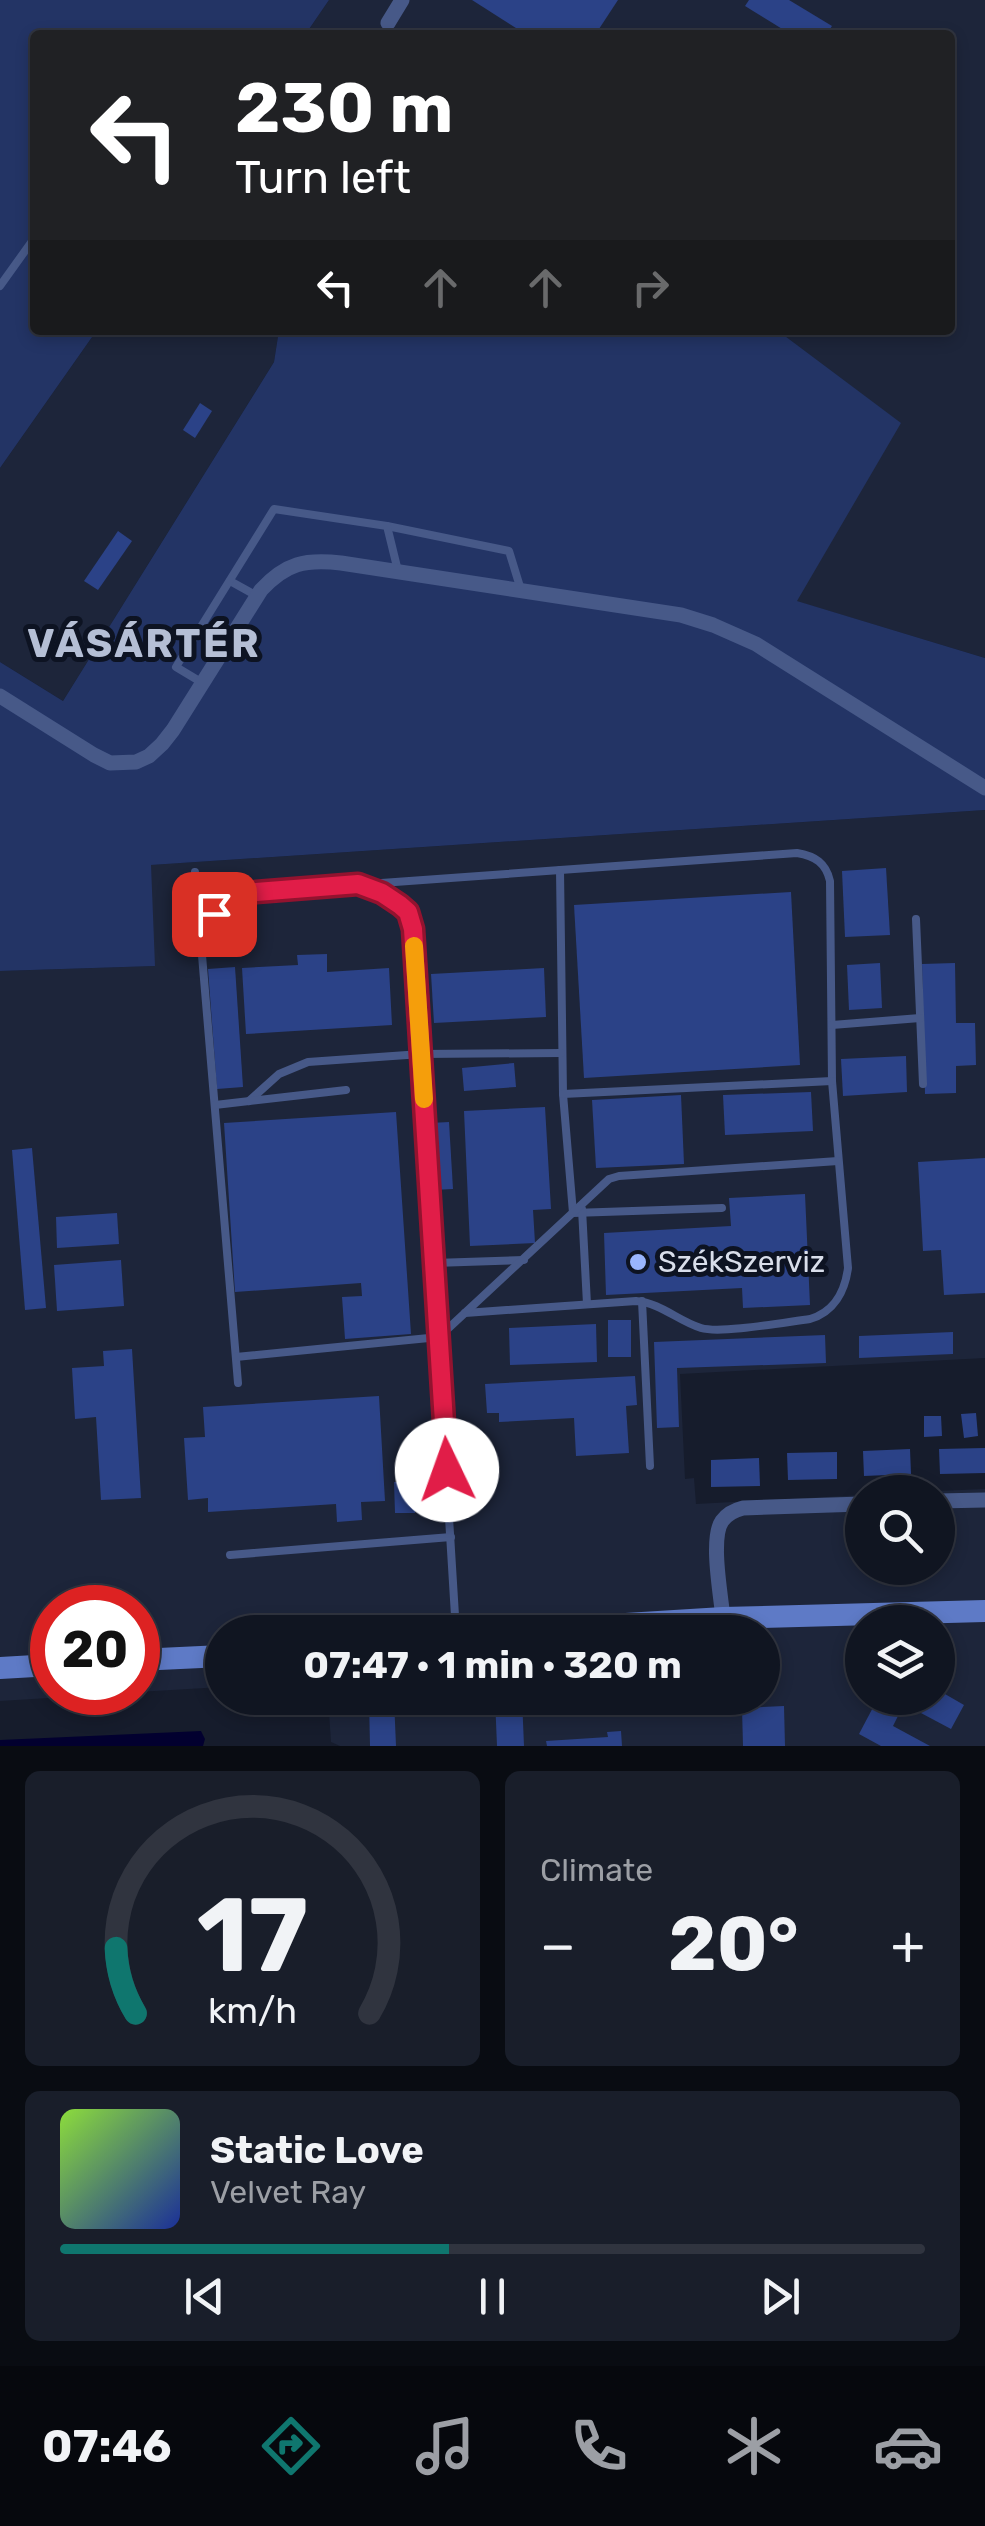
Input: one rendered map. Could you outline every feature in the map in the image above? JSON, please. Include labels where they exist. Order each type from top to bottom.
[{"type":"street","points":[[388,23],[402,0]]},
{"type":"street","points":[[0,696],[94,755],[121,764],[136,762],[162,744],[257,596],[274,576],[302,562],[340,562],[681,615],[713,624],[756,644],[985,788]]},
{"type":"street","points":[[955,1501],[985,1500]]},
{"type":"street","points":[[723,1615],[717,1541],[723,1520],[743,1508],[845,1505]]},
{"type":"street","points":[[780,1616],[985,1611]]},
{"type":"street","points":[[160,1659],[205,1657]]},
{"type":"street","points":[[0,1668],[30,1666]]},
{"type":"lane","points":[[0,286],[30,244]]},
{"type":"lane","points":[[202,682],[176,667],[274,509],[387,526],[509,551],[520,590]]},
{"type":"lane","points":[[387,526],[398,571]]},
{"type":"lane","points":[[230,581],[257,596]]},
{"type":"lane","points":[[201,945],[214,914],[232,899],[256,892],[798,853],[815,858],[828,872],[832,1081],[848,1268],[837,1300],[824,1314],[810,1319],[717,1330],[699,1328],[642,1301],[465,1313]]},
{"type":"lane","points":[[560,870],[562,1094],[579,1210],[587,1304]]},
{"type":"lane","points":[[195,872],[238,1383]]},
{"type":"lane","points":[[358,884],[392,898],[411,920],[455,1615]]},
{"type":"lane","points":[[916,919],[923,1084]]},
{"type":"lane","points":[[832,1025],[920,1018]]},
{"type":"lane","points":[[248,1101],[279,1074],[308,1062],[421,1054],[562,1054]]},
{"type":"lane","points":[[562,1094],[832,1081]]},
{"type":"lane","points":[[215,1104],[346,1090]]},
{"type":"lane","points":[[236,1356],[439,1337],[609,1179],[838,1162]]},
{"type":"lane","points":[[579,1210],[722,1208]]},
{"type":"lane","points":[[434,1263],[524,1260]]},
{"type":"lane","points":[[642,1301],[650,1466]]},
{"type":"lane","points":[[230,1555],[451,1537]]},
{"type":"shaded area","points":[[0,0],[329,0],[308,30],[30,30],[30,335],[93,335],[0,468]]},
{"type":"shaded area","points":[[329,0],[985,0],[985,658],[796,601],[900,423],[784,335],[955,335],[955,30],[308,30]]},
{"type":"shaded area","points":[[93,335],[278,335],[274,362],[63,701],[0,662],[0,468]]},
{"type":"shaded area","points":[[278,335],[784,335],[901,423],[797,601],[985,658],[985,810],[151,865],[155,966],[0,971],[0,662],[63,701],[274,362]]},
{"type":"shaded area","points":[[985,810],[985,1358],[680,1374],[685,1479],[694,1478],[696,1504],[845,1496],[845,1585],[955,1585],[955,1490],[985,1489],[985,1746],[340,1746],[331,1742],[329,1715],[780,1715],[780,1615],[205,1615],[205,1688],[160,1691],[160,1585],[30,1585],[30,1699],[0,1701],[0,971],[154,966],[150,865]]},
{"type":"shaded area","points":[[201,1731],[203,1746],[0,1746],[0,1740]]},
{"type":"building","points":[[472,0],[618,0],[598,30],[519,30]]},
{"type":"building","points":[[749,0],[789,0],[832,26],[829,30],[784,30],[745,6]]},
{"type":"building","points":[[200,403],[212,411],[195,438],[183,430]]},
{"type":"building","points":[[118,531],[132,541],[98,590],[84,581]]},
{"type":"building","points":[[886,868],[890,935],[845,937],[842,871]]},
{"type":"building","points":[[791,892],[800,1065],[584,1078],[574,905]]},
{"type":"building","points":[[327,954],[327,972],[389,968],[392,1025],[246,1034],[242,968],[298,965],[297,955]]},
{"type":"building","points":[[880,963],[882,1008],[849,1010],[847,965]]},
{"type":"building","points":[[955,963],[956,1023],[975,1023],[976,1065],[956,1066],[956,1093],[925,1094],[922,964]]},
{"type":"building","points":[[235,967],[243,1087],[217,1089],[208,969]]},
{"type":"building","points":[[544,968],[546,1017],[434,1023],[431,974]]},
{"type":"building","points":[[906,1056],[907,1092],[843,1096],[841,1059]]},
{"type":"building","points":[[514,1063],[516,1087],[464,1091],[462,1068]]},
{"type":"building","points":[[811,1092],[813,1131],[725,1135],[723,1095]]},
{"type":"building","points":[[681,1095],[684,1164],[596,1168],[592,1100]]},
{"type":"building","points":[[545,1107],[551,1209],[533,1210],[535,1243],[470,1246],[464,1111]]},
{"type":"building","points":[[396,1112],[411,1334],[345,1339],[342,1297],[362,1296],[361,1283],[235,1292],[224,1123]]},
{"type":"building","points":[[449,1122],[453,1189],[433,1190],[430,1123]]},
{"type":"building","points":[[32,1148],[46,1308],[25,1310],[12,1150]]},
{"type":"building","points":[[985,1158],[985,1293],[944,1295],[941,1250],[923,1251],[918,1162]]},
{"type":"building","points":[[805,1194],[810,1305],[743,1308],[742,1288],[606,1295],[604,1233],[731,1226],[729,1198]]},
{"type":"building","points":[[117,1213],[119,1244],[57,1248],[56,1217]]},
{"type":"building","points":[[121,1260],[124,1306],[57,1311],[54,1265]]},
{"type":"building","points":[[608,1320],[631,1320],[631,1357],[608,1357]]},
{"type":"building","points":[[596,1324],[597,1362],[510,1365],[509,1328]]},
{"type":"building","points":[[953,1332],[953,1354],[859,1358],[859,1336]]},
{"type":"building","points":[[825,1335],[826,1363],[677,1368],[679,1427],[657,1428],[654,1342]]},
{"type":"building","points":[[132,1349],[141,1498],[101,1500],[96,1417],[75,1419],[72,1368],[104,1366],[103,1351]]},
{"type":"building","points":[[635,1376],[637,1405],[626,1406],[629,1453],[576,1456],[574,1418],[499,1422],[499,1413],[487,1413],[485,1384]]},
{"type":"building","points":[[379,1396],[385,1501],[361,1502],[362,1520],[337,1522],[336,1504],[208,1512],[208,1498],[188,1500],[184,1438],[205,1437],[203,1407]]},
{"type":"building","points":[[976,1413],[978,1436],[964,1438],[961,1414]]},
{"type":"building","points":[[924,1416],[941,1416],[942,1436],[924,1437]]},
{"type":"building","points":[[985,1448],[985,1473],[940,1474],[939,1449]]},
{"type":"building","points":[[910,1449],[911,1474],[864,1475],[863,1451]]},
{"type":"building","points":[[837,1452],[837,1479],[788,1480],[787,1453]]},
{"type":"building","points":[[759,1458],[760,1486],[711,1487],[711,1460]]},
{"type":"building","points":[[394,1482],[414,1482],[415,1492],[437,1491],[437,1507],[395,1513]]},
{"type":"building","points":[[955,1700],[964,1705],[951,1729],[925,1715],[955,1715]]},
{"type":"building","points":[[780,1706],[784,1706],[785,1746],[743,1746],[742,1715],[780,1715]]},
{"type":"building","points":[[369,1715],[395,1715],[396,1746],[370,1746]]},
{"type":"building","points":[[496,1715],[523,1715],[524,1746],[497,1746]]},
{"type":"building","points":[[869,1715],[898,1715],[893,1726],[930,1746],[881,1746],[859,1734]]},
{"type":"building","points":[[621,1731],[622,1746],[547,1746],[546,1741],[608,1737],[607,1732]]},
{"type":"slow traffic","points":[[414,946],[424,1099]]},
{"type":"place","name":"SzékSzerviz","points":[[638,1262]]},
{"type":"district","name":"VÁSÁRTÉR","points":[[144,643]]},
{"type":"route","points":[[214,914],[232,899],[256,892],[358,884],[382,893],[408,912],[413,929],[447,1470]]}]
